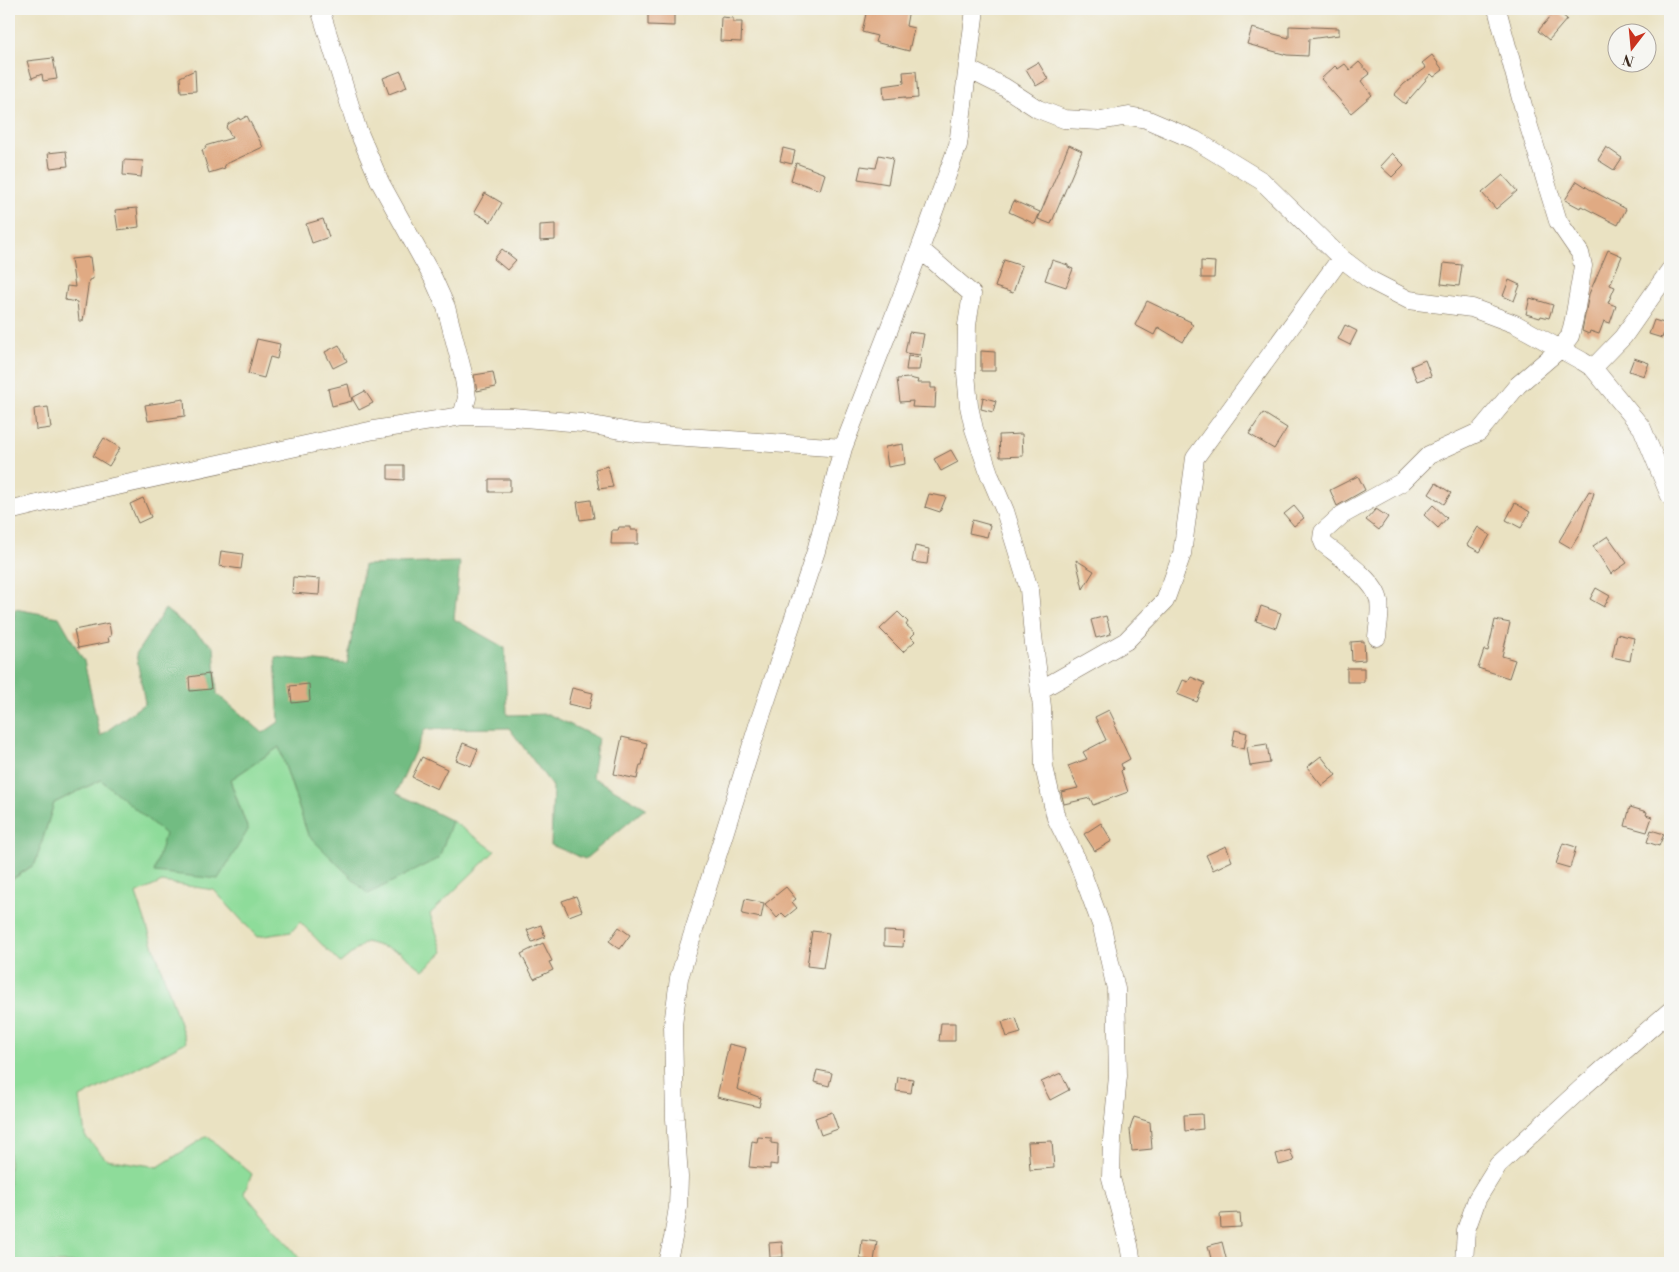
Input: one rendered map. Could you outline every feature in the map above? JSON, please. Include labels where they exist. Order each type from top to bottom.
[{"type":"street","points":[[320,9],[357,128],[376,173],[433,278],[446,307],[464,373],[467,398],[462,416]]},
{"type":"street","points":[[666,1263],[673,1238],[678,1207],[679,1177],[675,1119],[673,1025],[679,978],[759,722],[816,551],[843,448],[958,145],[975,9]]},
{"type":"street","points":[[1378,637],[1380,610],[1376,591],[1353,568],[1324,544],[1322,539],[1323,532],[1342,515],[1402,482],[1429,455],[1479,432],[1518,385],[1560,349],[1570,336],[1574,319],[1583,266],[1580,253],[1558,221],[1526,117],[1497,9]]},
{"type":"street","points":[[968,69],[1004,87],[1038,109],[1064,119],[1100,121],[1129,116],[1146,119],[1195,140],[1262,181],[1340,258],[1370,280],[1409,300],[1472,308],[1514,324],[1593,368],[1642,428],[1670,496]]},
{"type":"street","points":[[920,249],[972,294],[967,325],[966,373],[969,406],[974,429],[990,476],[1005,511],[1030,589],[1033,636],[1042,706],[1044,767],[1056,818],[1078,862],[1102,927],[1116,989],[1118,1076],[1112,1140],[1111,1178],[1132,1263]]},
{"type":"street","points":[[1040,690],[1126,641],[1164,601],[1182,554],[1195,458],[1340,258]]},
{"type":"street","points":[[1593,368],[1623,337],[1670,270]]},
{"type":"street","points":[[9,511],[374,430],[462,416],[513,417],[582,423],[645,434],[843,448]]},
{"type":"street","points":[[1464,1263],[1466,1230],[1477,1199],[1498,1165],[1577,1092],[1670,1011]]},
{"type":"green space","points":[[460,562],[454,619],[505,648],[507,715],[548,714],[598,738],[592,777],[646,808],[585,859],[551,845],[553,787],[509,728],[425,729],[396,793],[452,821],[439,858],[368,894],[308,835],[279,747],[230,780],[248,830],[218,879],[154,872],[165,834],[101,780],[54,803],[35,864],[9,881],[9,632],[11,633],[15,609],[59,617],[84,661],[100,736],[145,703],[136,654],[165,609],[214,647],[217,694],[263,733],[279,722],[275,657],[347,664],[364,565]]},
{"type":"green space","points":[[279,747],[308,835],[438,858],[452,821],[495,851],[430,914],[443,952],[423,970],[400,952],[366,942],[340,963],[300,922],[291,932],[257,937],[214,890],[162,882],[136,894],[186,1042],[80,1098],[85,1136],[106,1159],[158,1167],[207,1136],[252,1174],[244,1193],[300,1259],[345,1261],[346,1263],[9,1263],[9,882],[35,864],[54,803],[101,780],[166,834],[248,830],[230,780]]},
{"type":"building","points":[[648,9],[674,9],[674,26],[648,25]]},
{"type":"building","points":[[867,9],[909,9],[906,26],[914,28],[909,51],[875,42],[877,36],[862,32]]},
{"type":"building","points":[[1556,10],[1567,19],[1549,40],[1538,31]]},
{"type":"building","points":[[721,17],[733,18],[733,22],[742,22],[741,42],[720,41]]},
{"type":"building","points":[[1289,26],[1339,28],[1339,35],[1309,39],[1308,56],[1287,55],[1247,44],[1252,28],[1289,38]]},
{"type":"building","points":[[1432,55],[1443,70],[1434,77],[1431,74],[1405,104],[1394,95],[1404,84],[1426,68],[1422,63]]},
{"type":"building","points":[[53,58],[57,79],[43,81],[42,74],[32,78],[27,61]]},
{"type":"building","points":[[1038,62],[1048,79],[1036,86],[1026,69]]},
{"type":"building","points":[[1359,62],[1370,74],[1361,81],[1372,95],[1351,113],[1321,79],[1335,66],[1338,69],[1345,64],[1350,70]]},
{"type":"building","points":[[195,70],[196,91],[181,92],[180,77]]},
{"type":"building","points":[[401,71],[407,87],[389,94],[383,78]]},
{"type":"building","points":[[916,71],[918,98],[884,99],[883,86],[904,83],[903,72]]},
{"type":"building","points":[[247,116],[263,147],[224,165],[225,168],[209,173],[202,150],[206,148],[205,146],[232,138],[226,127],[228,124]]},
{"type":"building","points":[[1069,145],[1082,151],[1051,224],[1038,219]]},
{"type":"building","points":[[1606,147],[1622,158],[1614,170],[1598,160]]},
{"type":"building","points":[[783,148],[795,151],[792,164],[780,161]]},
{"type":"building","points":[[66,151],[68,166],[50,168],[48,153]]},
{"type":"building","points":[[1392,153],[1404,165],[1392,177],[1380,166]]},
{"type":"building","points":[[879,155],[893,158],[888,184],[858,179],[861,166],[876,168]]},
{"type":"building","points":[[124,160],[143,161],[141,177],[123,175]]},
{"type":"building","points":[[796,163],[825,174],[820,190],[791,180]]},
{"type":"building","points":[[1503,175],[1517,191],[1496,209],[1482,193]]},
{"type":"building","points":[[1577,181],[1626,209],[1618,225],[1565,200]]},
{"type":"building","points":[[485,193],[502,203],[491,222],[474,212]]},
{"type":"building","points":[[1014,201],[1040,212],[1035,224],[1009,212]]},
{"type":"building","points":[[137,208],[139,227],[118,230],[115,210]]},
{"type":"building","points":[[323,219],[329,237],[312,243],[306,224]]},
{"type":"building","points":[[555,224],[555,240],[540,241],[540,225]]},
{"type":"building","points":[[502,249],[516,260],[507,270],[494,259]]},
{"type":"building","points":[[1608,250],[1622,256],[1610,285],[1615,287],[1608,303],[1616,306],[1610,323],[1604,321],[1599,334],[1590,331],[1589,334],[1582,331],[1589,294]]},
{"type":"building","points":[[90,257],[93,279],[89,280],[83,321],[79,321],[77,302],[65,300],[67,286],[75,287],[71,259]]},
{"type":"building","points":[[1004,260],[1022,266],[1013,293],[995,287]]},
{"type":"building","points":[[1052,260],[1068,265],[1068,267],[1073,269],[1066,287],[1045,280]]},
{"type":"building","points":[[1201,261],[1215,262],[1214,278],[1201,278]]},
{"type":"building","points":[[1444,263],[1462,265],[1459,286],[1441,284]]},
{"type":"building","points":[[1509,280],[1520,285],[1514,301],[1503,296]]},
{"type":"building","points":[[1530,298],[1553,305],[1549,318],[1541,316],[1540,318],[1526,314]]},
{"type":"building","points":[[1147,301],[1191,322],[1193,325],[1183,342],[1158,327],[1154,335],[1135,325]]},
{"type":"building","points":[[1654,320],[1667,324],[1662,338],[1649,334]]},
{"type":"building","points":[[1345,325],[1357,331],[1350,345],[1338,339]]},
{"type":"building","points":[[909,332],[924,334],[920,355],[905,353]]},
{"type":"building","points":[[257,339],[280,344],[277,359],[270,357],[264,378],[248,374]]},
{"type":"building","points":[[339,345],[347,361],[333,368],[325,352]]},
{"type":"building","points":[[981,351],[995,352],[995,371],[981,371]]},
{"type":"building","points":[[908,356],[921,358],[919,370],[906,370]]},
{"type":"building","points":[[1634,358],[1649,363],[1644,376],[1629,371]]},
{"type":"building","points":[[1425,360],[1431,376],[1417,381],[1411,366]]},
{"type":"building","points":[[493,372],[496,387],[477,391],[474,375]]},
{"type":"building","points":[[909,378],[918,380],[917,383],[931,383],[931,388],[936,388],[935,408],[912,407],[913,401],[900,402],[897,379]]},
{"type":"building","points":[[348,384],[352,401],[332,406],[328,389]]},
{"type":"building","points":[[365,391],[373,403],[359,410],[352,398]]},
{"type":"building","points":[[983,397],[996,401],[993,412],[981,409]]},
{"type":"building","points":[[184,399],[185,416],[148,421],[145,405]]},
{"type":"building","points":[[48,407],[51,428],[36,430],[34,409]]},
{"type":"building","points":[[1263,413],[1287,428],[1274,449],[1249,434]]},
{"type":"building","points":[[1022,434],[1023,456],[1000,457],[999,435]]},
{"type":"building","points":[[104,438],[120,448],[109,466],[93,456]]},
{"type":"building","points":[[903,444],[905,464],[888,467],[885,447]]},
{"type":"building","points":[[951,450],[958,462],[941,471],[934,459]]},
{"type":"building","points":[[388,465],[404,465],[404,480],[388,479]]},
{"type":"building","points":[[608,466],[613,487],[599,489],[595,469]]},
{"type":"building","points":[[1358,476],[1365,490],[1337,506],[1330,490]]},
{"type":"building","points":[[489,479],[510,479],[510,492],[489,492]]},
{"type":"building","points":[[1436,483],[1451,493],[1444,504],[1429,494]]},
{"type":"building","points":[[1589,491],[1594,493],[1582,530],[1571,548],[1559,541]]},
{"type":"building","points":[[929,494],[946,497],[940,512],[925,507]]},
{"type":"building","points":[[143,498],[151,517],[138,523],[130,504]]},
{"type":"building","points":[[591,500],[594,518],[580,520],[577,502]]},
{"type":"building","points":[[1515,503],[1530,512],[1521,528],[1506,520]]},
{"type":"building","points":[[1433,505],[1447,518],[1438,528],[1424,515]]},
{"type":"building","points":[[1294,506],[1304,518],[1294,526],[1284,514]]},
{"type":"building","points":[[1376,509],[1388,517],[1379,530],[1366,520]]},
{"type":"building","points":[[972,520],[990,525],[987,537],[969,533]]},
{"type":"building","points":[[619,527],[631,527],[631,530],[638,530],[638,544],[611,544],[612,530],[618,530]]},
{"type":"building","points":[[1478,527],[1490,535],[1480,552],[1467,545]]},
{"type":"building","points":[[1608,536],[1627,563],[1611,574],[1593,546]]},
{"type":"building","points":[[915,546],[929,549],[927,564],[912,562]]},
{"type":"building","points":[[221,551],[243,554],[241,569],[219,566]]},
{"type":"building","points":[[1076,560],[1094,571],[1083,589]]},
{"type":"building","points":[[293,577],[320,579],[319,595],[292,593]]},
{"type":"building","points":[[1596,588],[1610,596],[1604,607],[1590,599]]},
{"type":"building","points":[[1261,606],[1281,613],[1276,628],[1256,621]]},
{"type":"building","points":[[898,612],[908,622],[906,625],[915,633],[911,637],[915,641],[903,652],[880,629]]},
{"type":"building","points":[[1106,616],[1111,634],[1096,638],[1091,620]]},
{"type":"building","points":[[1495,620],[1510,623],[1502,656],[1515,660],[1509,678],[1478,668],[1484,650],[1488,651]]},
{"type":"building","points":[[109,623],[111,636],[108,637],[109,642],[78,648],[74,630]]},
{"type":"building","points":[[1617,634],[1634,638],[1630,661],[1612,657]]},
{"type":"building","points":[[1364,641],[1365,660],[1352,661],[1351,642]]},
{"type":"building","points":[[1347,668],[1364,668],[1364,682],[1347,682]]},
{"type":"building","points":[[209,674],[211,689],[190,691],[189,677]]},
{"type":"building","points":[[1191,677],[1205,683],[1197,702],[1177,694],[1183,680],[1188,682]]},
{"type":"building","points":[[309,684],[310,701],[292,703],[290,686]]},
{"type":"building","points":[[572,688],[593,693],[589,709],[568,704]]},
{"type":"building","points":[[1109,710],[1130,759],[1121,764],[1123,769],[1121,771],[1128,792],[1093,805],[1090,798],[1064,804],[1061,792],[1078,788],[1068,766],[1087,759],[1083,752],[1106,740],[1095,717]]},
{"type":"building","points":[[1235,730],[1247,733],[1244,749],[1232,746]]},
{"type":"building","points":[[622,737],[647,743],[637,779],[614,774]]},
{"type":"building","points":[[463,743],[478,749],[471,766],[456,760]]},
{"type":"building","points":[[1267,744],[1270,763],[1250,766],[1247,747]]},
{"type":"building","points":[[1321,756],[1336,775],[1322,786],[1307,767]]},
{"type":"building","points":[[422,757],[447,769],[437,789],[412,777]]},
{"type":"building","points":[[1630,807],[1647,812],[1646,815],[1652,817],[1647,832],[1625,826]]},
{"type":"building","points":[[1101,823],[1112,841],[1095,851],[1084,834]]},
{"type":"building","points":[[1651,830],[1664,834],[1659,846],[1647,842]]},
{"type":"building","points":[[1563,843],[1576,847],[1570,868],[1556,864]]},
{"type":"building","points":[[1226,846],[1232,861],[1213,870],[1206,855]]},
{"type":"building","points":[[786,887],[796,899],[792,902],[797,908],[786,917],[782,913],[777,918],[765,904]]},
{"type":"building","points":[[576,896],[582,911],[569,916],[562,901]]},
{"type":"building","points":[[745,899],[764,903],[761,918],[742,914]]},
{"type":"building","points":[[541,925],[545,937],[532,942],[527,930]]},
{"type":"building","points":[[619,927],[630,935],[620,949],[609,941]]},
{"type":"building","points":[[812,931],[829,933],[823,968],[807,966]]},
{"type":"building","points":[[884,931],[904,932],[903,947],[884,946]]},
{"type":"building","points":[[543,943],[552,961],[549,962],[553,970],[534,979],[521,954]]},
{"type":"building","points":[[1016,1018],[1021,1033],[1007,1037],[1002,1022]]},
{"type":"building","points":[[941,1023],[955,1023],[955,1041],[939,1041]]},
{"type":"building","points":[[729,1044],[746,1048],[737,1089],[761,1098],[759,1107],[717,1097]]},
{"type":"building","points":[[817,1070],[832,1073],[829,1086],[814,1082]]},
{"type":"building","points":[[1061,1073],[1069,1090],[1050,1100],[1041,1082]]},
{"type":"building","points":[[898,1077],[913,1079],[911,1093],[896,1091]]},
{"type":"building","points":[[832,1112],[838,1129],[821,1135],[815,1118]]},
{"type":"building","points":[[1202,1114],[1203,1129],[1185,1131],[1184,1115]]},
{"type":"building","points":[[1134,1117],[1150,1122],[1152,1149],[1132,1151],[1130,1129]]},
{"type":"building","points":[[758,1137],[771,1138],[771,1143],[778,1144],[777,1165],[770,1164],[770,1169],[749,1167],[752,1141],[757,1142]]},
{"type":"building","points":[[1052,1141],[1054,1168],[1030,1170],[1028,1142]]},
{"type":"building","points":[[1290,1150],[1294,1161],[1279,1165],[1276,1154]]},
{"type":"building","points":[[1240,1213],[1241,1227],[1221,1228],[1220,1214]]},
{"type":"building","points":[[862,1240],[877,1242],[874,1261],[860,1259]]},
{"type":"building","points":[[782,1242],[783,1257],[770,1258],[769,1243]]},
{"type":"building","points":[[1222,1242],[1227,1262],[1212,1263],[1208,1246]]}]
